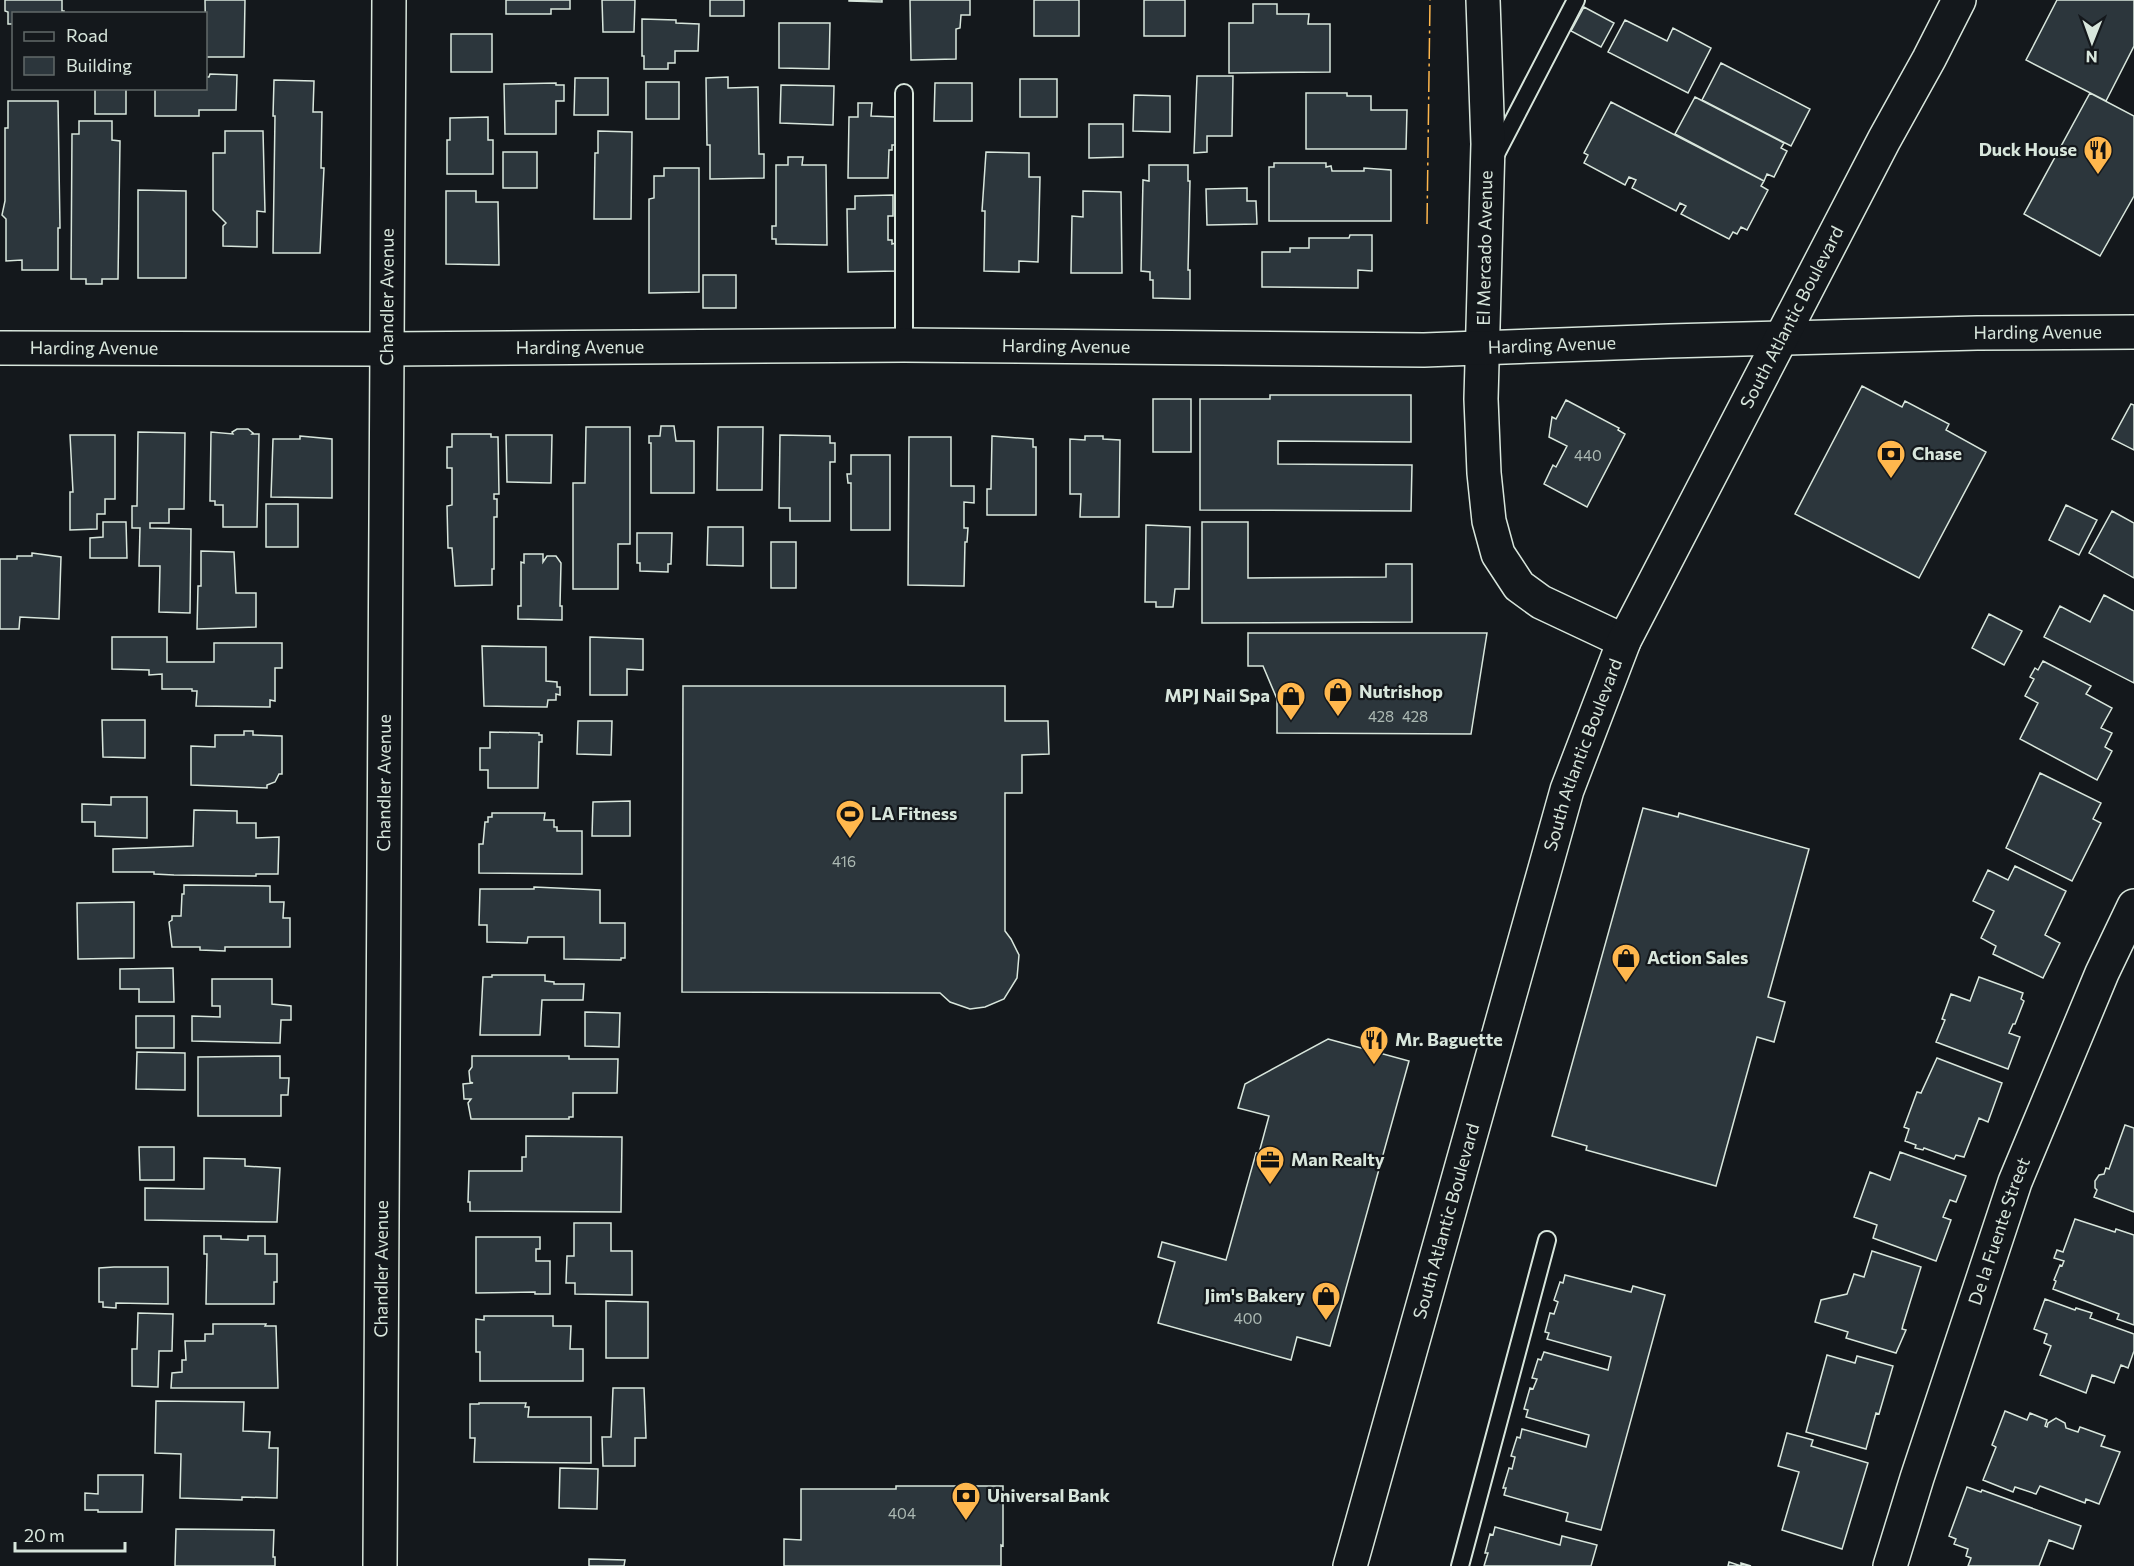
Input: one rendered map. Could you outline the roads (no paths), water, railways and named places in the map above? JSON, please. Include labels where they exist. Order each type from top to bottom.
[{"type":"street","name":"Chandler Avenue","points":[[380,1566],[389,0]]},
{"type":"street","name":"El Mercado Avenue","points":[[1483,0],[1488,144],[1481,399],[1484,473],[1490,521],[1498,554],[1519,586],[1541,602],[1624,641]]},
{"type":"street","name":"South Atlantic Boulevard","points":[[1350,1566],[1567,790],[1624,641],[1959,0]]},
{"type":"street","name":"Harding Avenue","points":[[0,348],[388,349],[904,345],[1424,350],[1669,340],[2132,327]]},
{"type":"street","name":"De la Fuente Street","points":[[1890,1566],[2015,1182],[2102,973],[2134,906]]},
{"type":"lane","points":[[1486,173],[1576,0]]},
{"type":"lane","points":[[904,93],[904,345]]},
{"type":"lane","points":[[1460,1566],[1546,1240]]},
{"type":"place","name":"Duck House","points":[[2098,176]]},
{"type":"place","name":"Chase","points":[[1891,480]]},
{"type":"place","name":"Nutrishop","points":[[1338,718]]},
{"type":"place","name":"MPJ Nail Spa","points":[[1291,722]]},
{"type":"place","name":"LA Fitness","points":[[850,840]]},
{"type":"place","name":"Action Sales","points":[[1626,984]]},
{"type":"place","name":"Mr. Baguette","points":[[1374,1066]]},
{"type":"place","name":"Man Realty","points":[[1270,1186]]},
{"type":"place","name":"Jim's Bakery","points":[[1326,1322]]},
{"type":"place","name":"Universal Bank","points":[[966,1522]]}]
